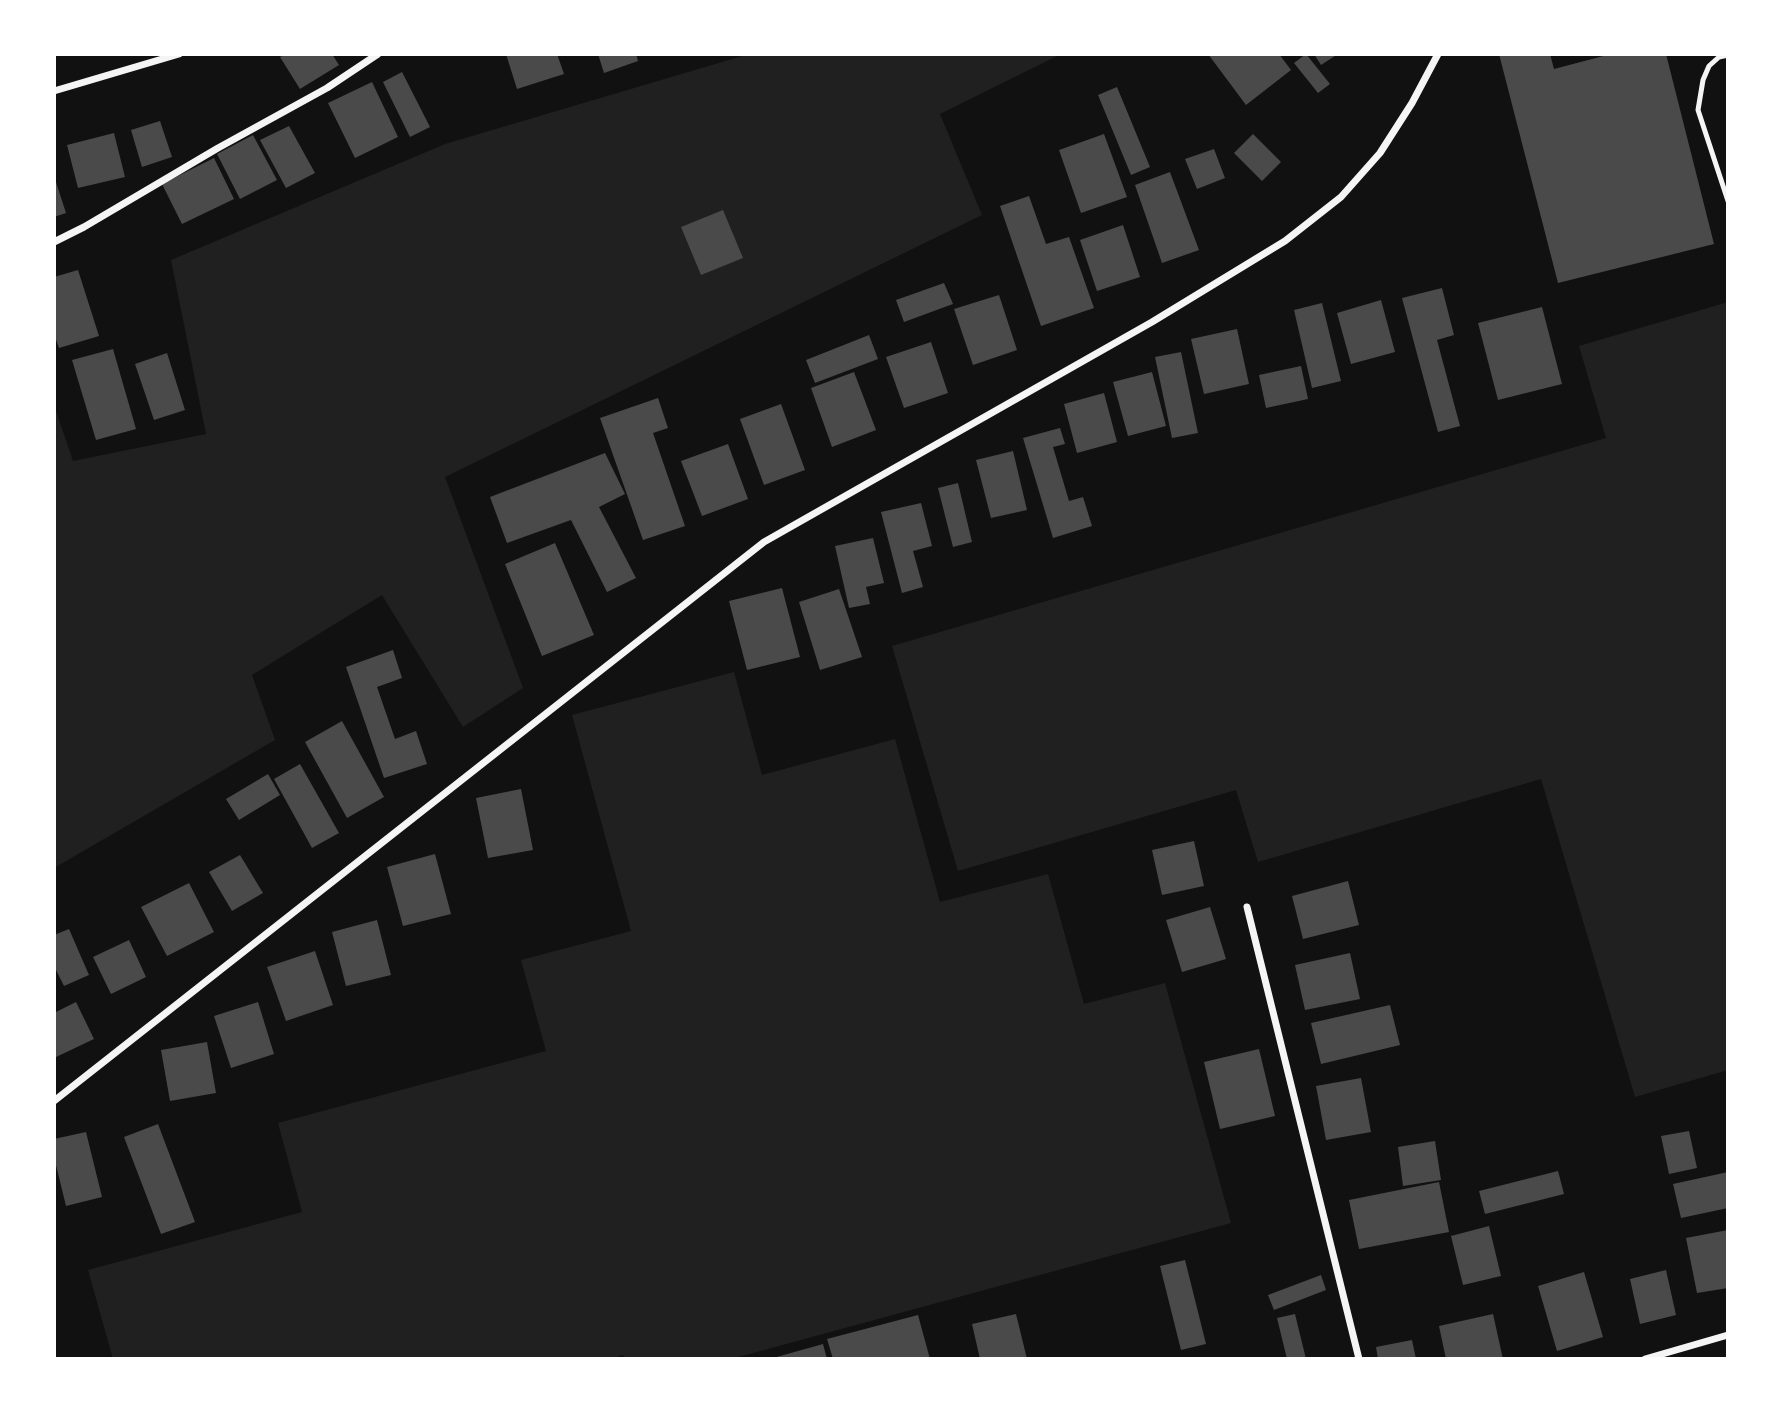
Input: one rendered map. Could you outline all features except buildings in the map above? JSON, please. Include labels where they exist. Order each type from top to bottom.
[{"type":"street","points":[[54,91],[179,54]]},
{"type":"street","points":[[54,242],[327,88],[378,54]]},
{"type":"street","points":[[54,1101],[764,542],[1152,322],[1285,241],[1341,197],[1380,153],[1412,103],[1438,54]]},
{"type":"street","points":[[1247,907],[1359,1359]]},
{"type":"street","points":[[1645,1359],[1728,1335]]},
{"type":"lane","points":[[1728,55],[1718,55],[1709,66],[1703,80],[1698,110],[1728,201]]},
{"type":"shaded area","points":[[749,54],[1061,54],[940,114],[982,215],[445,477],[523,688],[463,727],[382,595],[252,675],[275,740],[54,868],[54,405],[73,461],[206,434],[171,260],[445,144]]},
{"type":"shaded area","points":[[1728,302],[1728,1070],[1635,1097],[1541,779],[1258,862],[1236,790],[958,871],[892,646],[1606,438],[1579,346]]},
{"type":"shaded area","points":[[734,672],[762,775],[895,739],[940,902],[1048,874],[1084,1004],[1165,983],[1231,1223],[731,1359],[625,1359],[623,1355],[610,1359],[113,1359],[88,1270],[302,1212],[278,1123],[546,1051],[521,960],[631,931],[572,715]]}]
